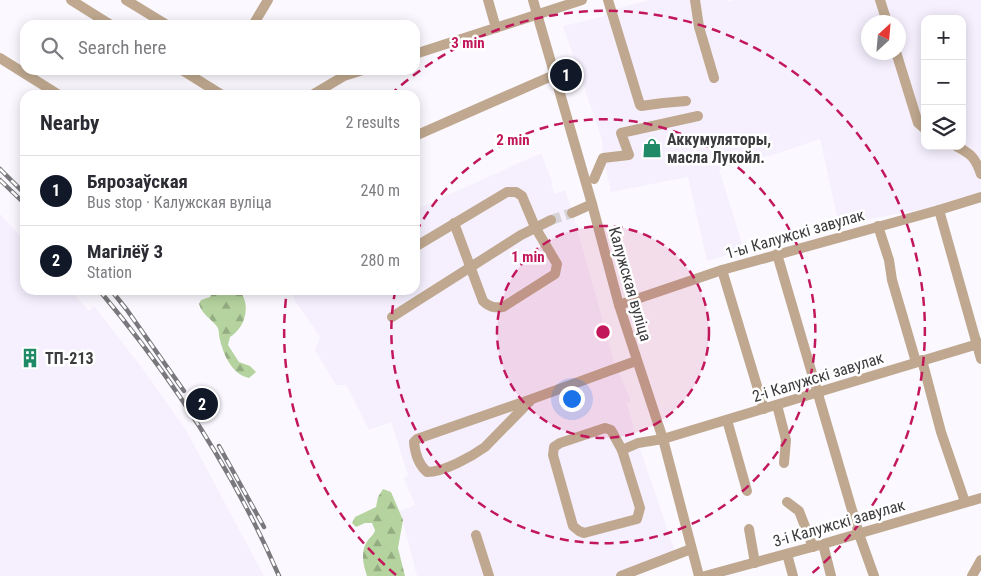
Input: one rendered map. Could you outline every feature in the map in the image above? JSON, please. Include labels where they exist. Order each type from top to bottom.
[{"type":"street","points":[[71,0],[103,20]]},
{"type":"street","points":[[126,0],[159,20]]},
{"type":"street","points":[[256,20],[268,0]]},
{"type":"street","points":[[488,0],[496,28]]},
{"type":"street","name":"Калужская вуліца","points":[[533,0],[592,204],[618,305],[663,439],[699,576]]},
{"type":"street","points":[[420,52],[582,0]]},
{"type":"street","points":[[608,0],[640,105],[686,102]]},
{"type":"street","points":[[695,0],[699,27],[714,78]]},
{"type":"street","points":[[880,0],[885,15]]},
{"type":"street","points":[[0,58],[20,71]]},
{"type":"street","points":[[899,60],[918,122],[921,125]]},
{"type":"street","points":[[27,75],[51,90]]},
{"type":"street","points":[[190,75],[214,90]]},
{"type":"street","points":[[320,90],[347,75]]},
{"type":"street","points":[[420,134],[554,75]]},
{"type":"street","points":[[594,179],[603,158],[629,155],[622,133],[698,116]]},
{"type":"street","points":[[963,150],[976,159],[981,174]]},
{"type":"street","points":[[420,244],[507,192],[516,192],[522,196],[535,227],[557,264],[555,274],[503,307],[489,306],[483,301],[454,224]]},
{"type":"street","name":"1-ы Калужскі завулак","points":[[618,305],[722,270],[939,210],[981,196]]},
{"type":"street","points":[[572,212],[592,204]]},
{"type":"street","points":[[939,210],[979,343],[981,359]]},
{"type":"street","points":[[420,293],[471,267],[535,227],[550,220]]},
{"type":"street","points":[[878,226],[889,260],[894,288],[965,502]]},
{"type":"street","points":[[777,254],[859,534],[874,576]]},
{"type":"street","points":[[722,270],[764,409]]},
{"type":"street","points":[[392,317],[416,295]]},
{"type":"street","name":"2-і Калужскі завулак","points":[[622,450],[638,443],[663,439],[979,343]]},
{"type":"street","points":[[532,399],[477,453],[436,472],[427,472],[422,468],[415,448],[414,442],[417,439],[636,361]]},
{"type":"street","points":[[777,405],[786,440],[784,463]]},
{"type":"street","points":[[727,420],[747,491]]},
{"type":"street","points":[[605,428],[612,430],[622,450],[640,508],[637,519],[584,533],[579,531],[572,526],[553,455],[554,447],[560,443],[605,428]]},
{"type":"street","name":"3-і Калужскі завулак","points":[[705,576],[981,498]]},
{"type":"street","points":[[787,502],[799,511],[813,547]]},
{"type":"street","points":[[749,529],[755,563]]},
{"type":"street","points":[[476,535],[489,576]]},
{"type":"street","points":[[823,544],[831,576]]},
{"type":"street","points":[[621,576],[691,549]]},
{"type":"street","points":[[786,554],[793,576]]},
{"type":"street","points":[[972,576],[981,560]]},
{"type":"shaded area","points":[[649,0],[728,0],[729,2],[734,0],[981,0],[981,192],[933,207],[839,225],[820,139],[776,154],[719,169],[744,250],[707,261],[688,177],[611,192],[603,158],[602,139],[563,26],[605,16],[605,12]]},
{"type":"shaded area","points":[[541,153],[553,183],[551,184],[555,194],[565,190],[571,207],[614,361],[631,401],[627,403],[638,443],[675,551],[616,574],[617,576],[417,576],[400,511],[415,505],[404,479],[408,475],[391,422],[369,430],[346,385],[336,385],[315,350],[320,337],[295,301],[293,295],[420,295],[420,208]]},
{"type":"shaded area","points":[[0,214],[20,236],[20,295],[75,295],[89,311],[94,306],[143,369],[186,430],[264,576],[0,576]]},
{"type":"green space","points":[[211,295],[243,296],[246,309],[245,316],[240,328],[230,337],[228,345],[239,362],[250,366],[256,372],[249,378],[238,373],[230,364],[222,346],[218,328],[200,308],[201,300]]},
{"type":"green space","points":[[383,489],[391,492],[403,520],[398,548],[405,576],[367,576],[363,562],[363,553],[365,544],[375,530],[372,523],[365,523],[356,527],[352,523],[355,517],[376,507],[378,497]]},
{"type":"tunnel","points":[[551,220],[572,213]]},
{"type":"railway","points":[[0,169],[20,189]]},
{"type":"railway","points":[[0,180],[20,199]]},
{"type":"railway","points":[[103,295],[152,357],[200,427],[242,500],[279,576]]},
{"type":"railway","points":[[115,295],[184,391]]},
{"type":"railway","points":[[219,446],[264,527]]},
{"type":"place","name":"Бярозаўская","points":[[566,75]]},
{"type":"place","name":"Аккумуляторы, масла Лукойл.","points":[[652,148]]},
{"type":"place","name":"ТП-213","points":[[30,358]]},
{"type":"place","name":"Магілёў 3","points":[[202,404]]}]
